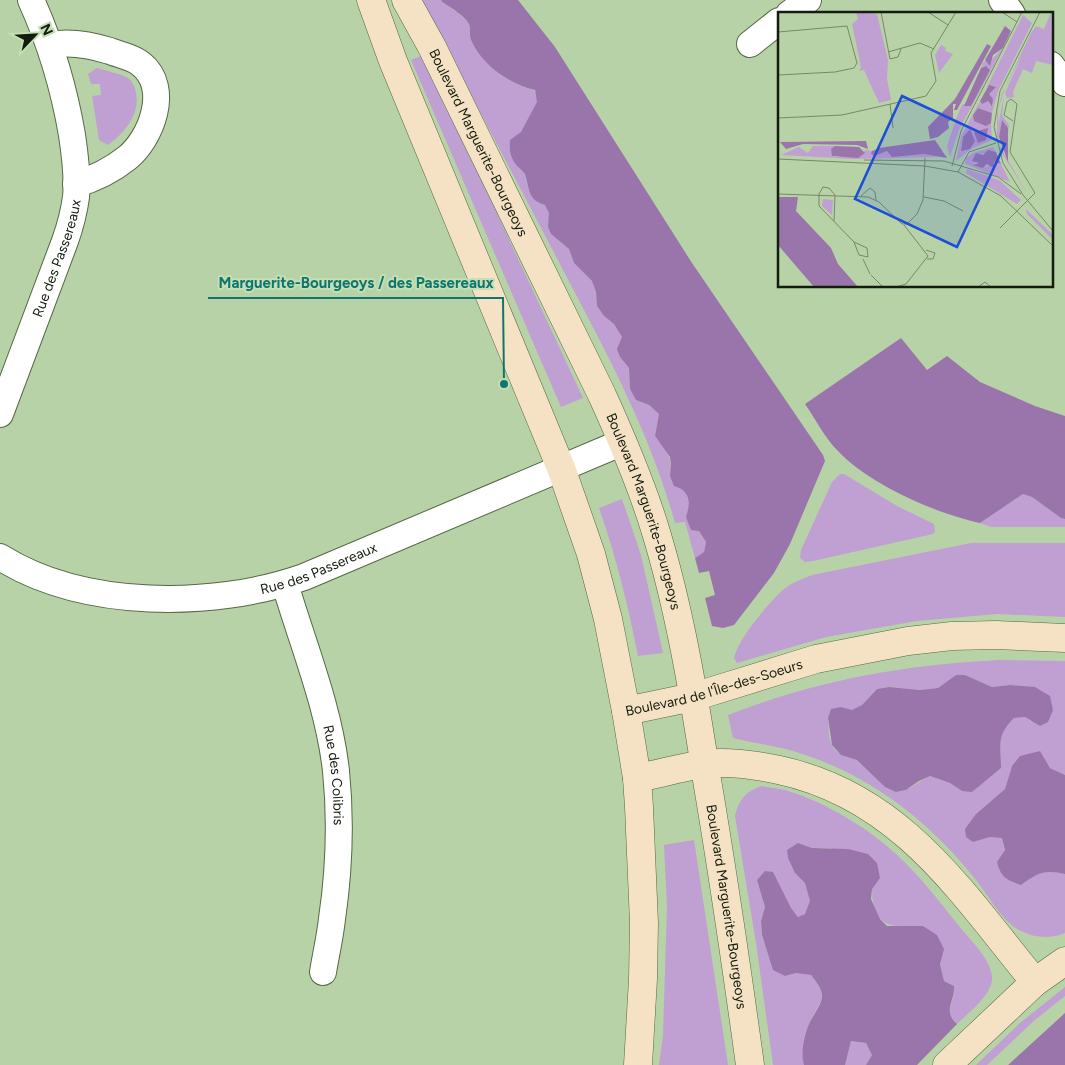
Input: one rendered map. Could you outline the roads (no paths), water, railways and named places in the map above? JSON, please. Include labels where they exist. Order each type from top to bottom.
[{"type":"street","name":"Rue des Passereaux","points":[[0,414],[72,221],[76,196],[75,156],[68,111],[50,45],[31,0]]},
{"type":"street","points":[[371,0],[397,70],[561,468],[583,528],[608,619],[626,711]]},
{"type":"street","name":"Boulevard Marguerite-Bourgeoys","points":[[406,0],[458,101],[602,395],[623,442],[648,507],[663,556],[676,610],[693,697],[730,921],[750,1065]]},
{"type":"street","points":[[792,12],[808,0]]},
{"type":"street","points":[[1002,0],[1011,12]]},
{"type":"street","points":[[750,44],[778,22]]},
{"type":"street","name":"Rue des Passereaux","points":[[50,45],[82,44],[129,57],[142,65],[154,85],[156,99],[154,114],[138,147],[127,158],[108,171],[91,180],[76,184]]},
{"type":"street","points":[[1052,66],[1065,83]]},
{"type":"street","name":"Rue des Passereaux","points":[[0,557],[44,578],[83,589],[116,595],[152,599],[226,595],[262,590],[285,584],[623,442]]},
{"type":"street","name":"Rue des Colibris","points":[[285,584],[325,716],[336,771],[339,814],[338,874],[323,972]]},
{"type":"street","name":"Boulevard de l'Île-des-Soeurs","points":[[638,1065],[644,923],[637,778],[626,711],[693,697],[816,659],[908,641],[952,636],[996,635],[1065,638]]},
{"type":"street","points":[[637,778],[705,764],[762,766],[825,783],[850,795],[903,831],[929,855],[1035,982]]},
{"type":"street","points":[[947,1065],[1035,982],[1065,961]]},
{"type":"place","name":"Marguerite-Bourgeoys / des Passereaux","points":[[504,384]]}]
